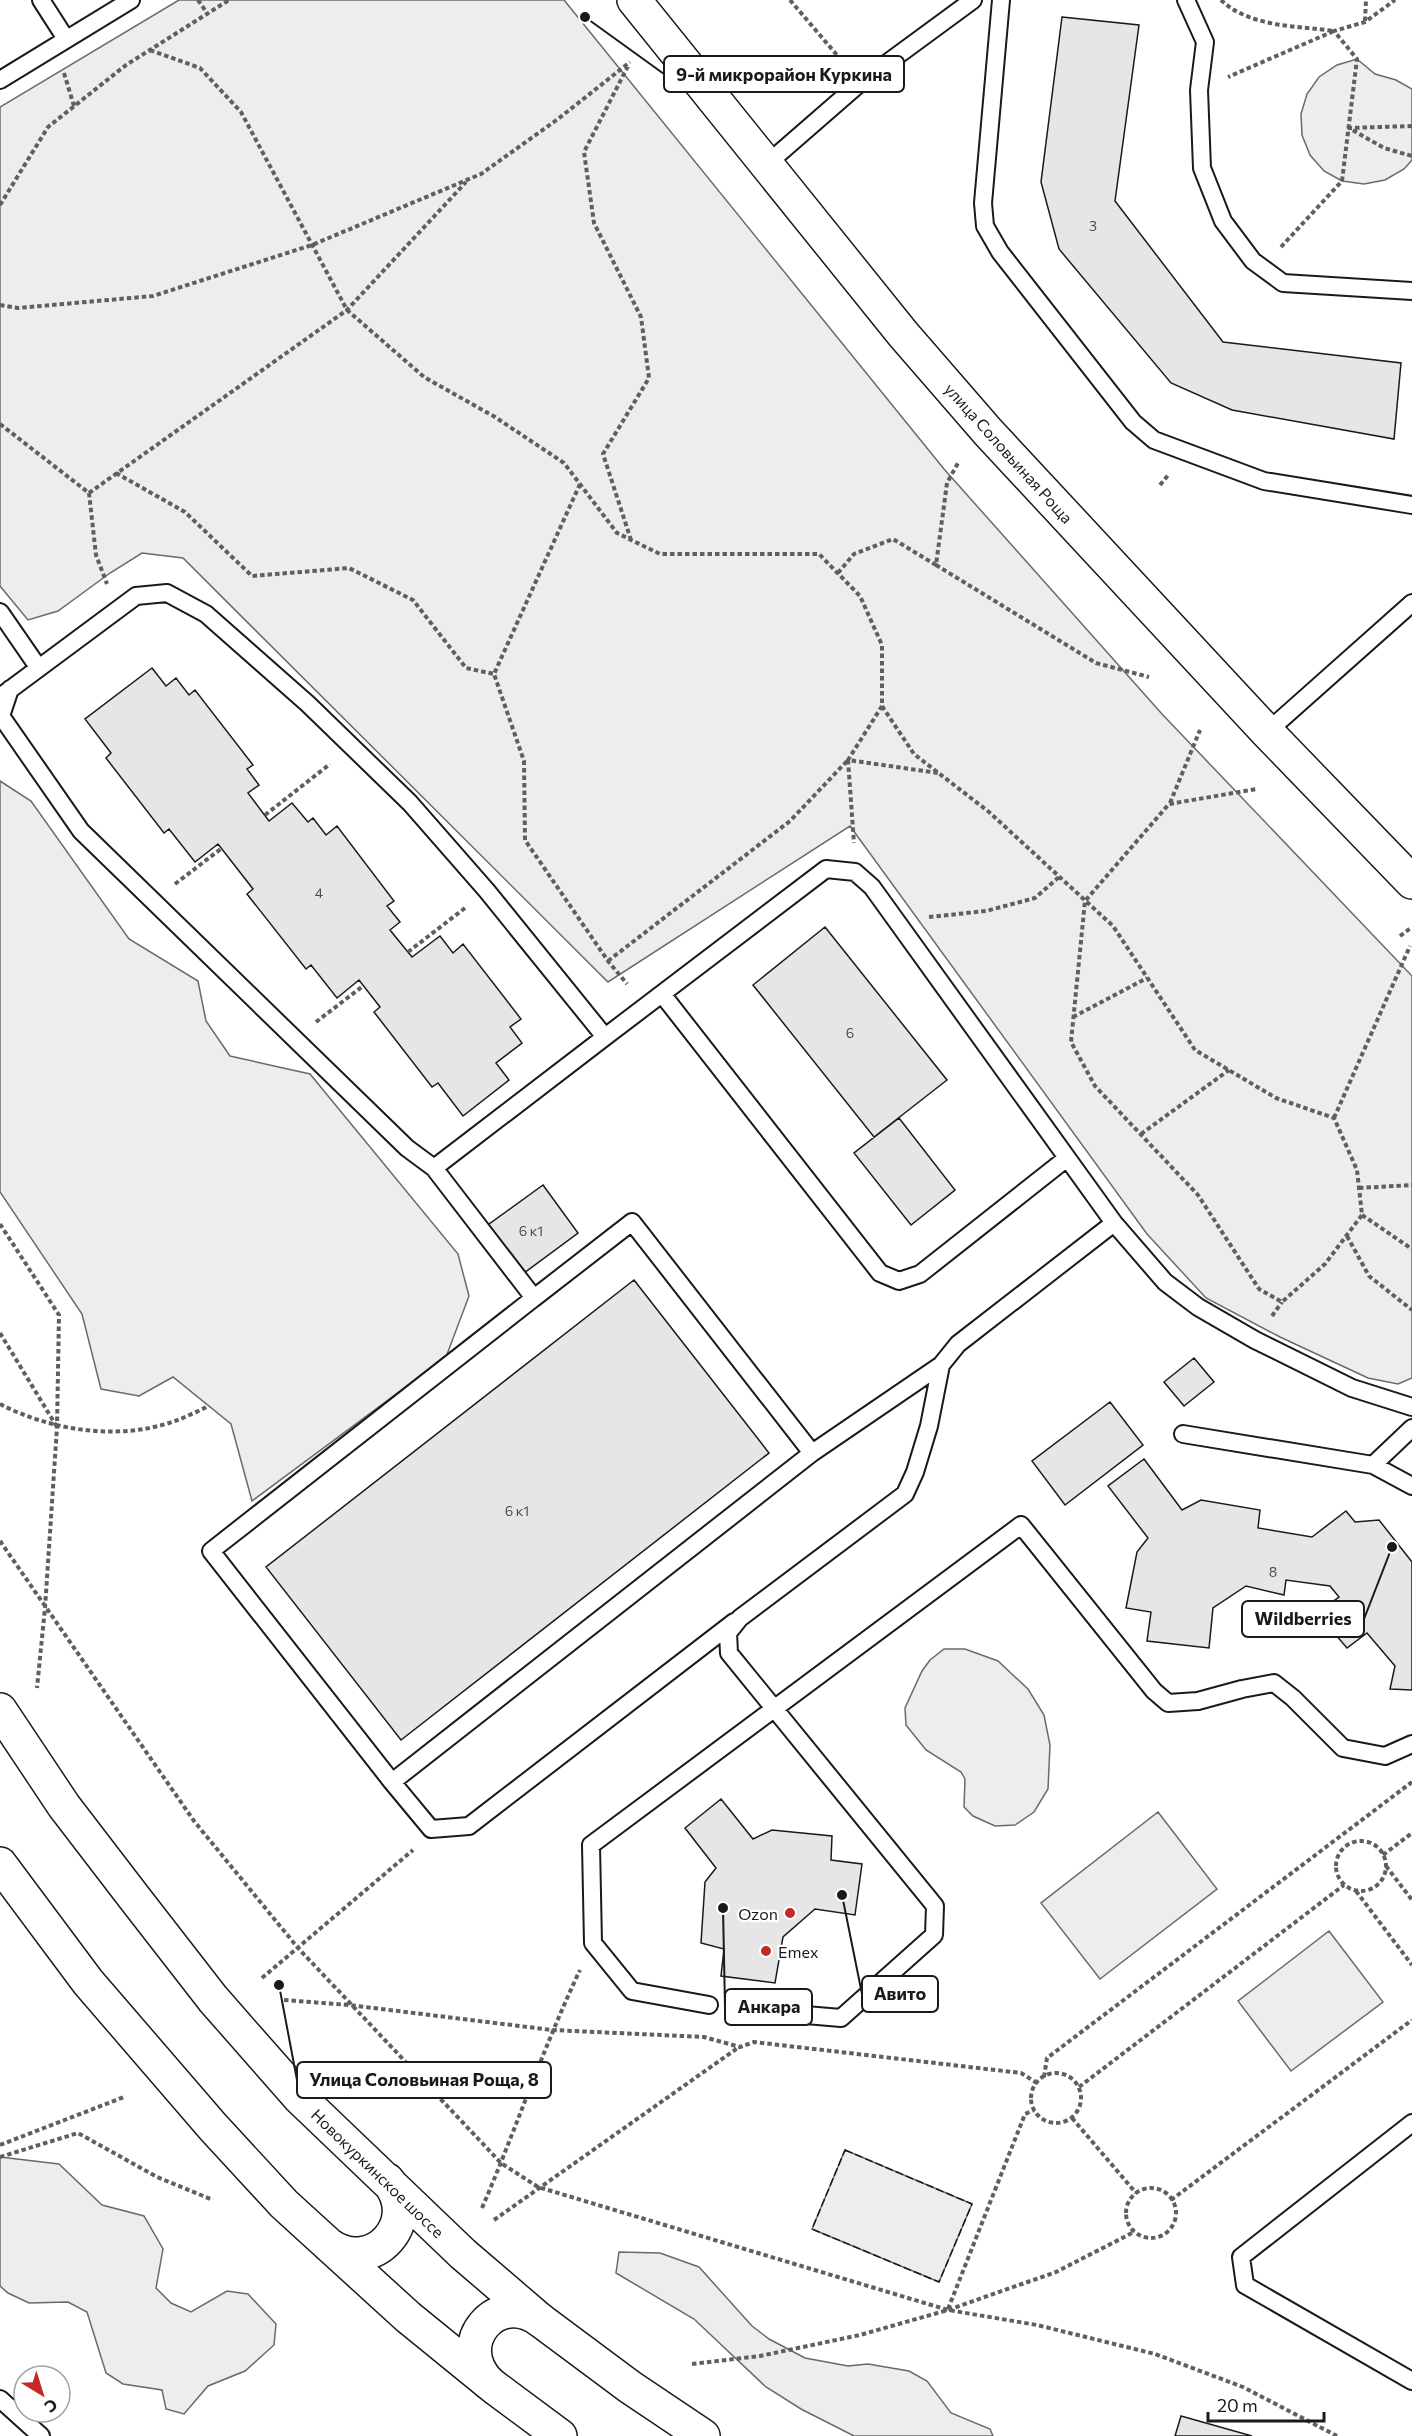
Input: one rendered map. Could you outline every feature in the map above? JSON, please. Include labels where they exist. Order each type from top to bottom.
[{"type":"main road","name":"улица Соловьиная Роща","points":[[634,0],[903,334],[988,432],[1267,732],[1412,882]]},
{"type":"main road","name":"Новокуркинское шоссе","points":[[0,1710],[64,1806],[213,1999],[300,2098],[463,2254],[540,2320],[630,2387],[703,2436]]},
{"type":"main road","points":[[0,1864],[88,1982],[276,2196],[408,2317],[488,2382],[560,2436]]},
{"type":"main road","points":[[325,2242],[338,2250],[353,2254],[375,2250],[387,2241],[396,2229],[400,2206],[396,2192],[387,2179]]},
{"type":"main road","points":[[488,2382],[476,2365],[474,2351],[476,2337],[483,2325],[494,2316],[507,2311],[528,2313],[540,2320]]},
{"type":"lane","points":[[41,0],[66,39]]},
{"type":"lane","points":[[0,80],[131,0]]},
{"type":"lane","points":[[767,164],[860,83],[973,0]]},
{"type":"lane","points":[[1001,0],[983,203],[985,226],[1000,252],[1133,422],[1154,440],[1264,481],[1412,505]]},
{"type":"lane","points":[[1186,0],[1205,42],[1199,90],[1202,168],[1223,221],[1253,261],[1283,283],[1412,291]]},
{"type":"lane","points":[[534,1298],[434,1168],[407,1148],[81,831],[1,716],[5,693],[136,596],[167,593],[206,614],[308,704],[410,803],[487,891],[605,1037]]},
{"type":"lane","points":[[1267,732],[1412,603]]},
{"type":"lane","points":[[0,612],[38,667]]},
{"type":"lane","points":[[434,1168],[826,869],[855,872],[872,887],[1114,1223],[1165,1282],[1198,1307],[1255,1340],[1352,1388],[1412,1407]]},
{"type":"lane","points":[[662,994],[880,1273],[899,1281],[920,1274],[1067,1158]]},
{"type":"lane","points":[[812,1454],[632,1222],[211,1551],[431,1829],[469,1826],[905,1494],[915,1472],[929,1426],[941,1365]]},
{"type":"lane","points":[[392,1782],[812,1454],[941,1365],[958,1344],[1114,1223]]},
{"type":"lane","points":[[1373,1465],[1412,1428]]},
{"type":"lane","points":[[1183,1434],[1373,1465],[1412,1486]]},
{"type":"lane","points":[[710,2005],[632,1991],[593,1942],[591,1845],[1021,1525],[1154,1691],[1168,1702],[1198,1701],[1274,1683],[1293,1698],[1343,1748],[1385,1756],[1412,1744]]},
{"type":"lane","points":[[740,1618],[728,1633],[729,1653],[935,1906],[934,1935],[841,2018],[758,2011]]},
{"type":"lane","points":[[1412,2123],[1241,2257],[1245,2285],[1412,2381]]},
{"type":"lane","points":[[0,2399],[41,2436]]},
{"type":"path","points":[[198,0],[207,13]]},
{"type":"path","points":[[0,206],[48,127],[126,65],[229,0]]},
{"type":"path","points":[[790,0],[860,83]]},
{"type":"path","points":[[1221,0],[1230,9],[1266,22],[1334,31],[1357,59],[1342,181],[1262,268]]},
{"type":"path","points":[[1365,22],[1366,0]]},
{"type":"path","points":[[1199,90],[1334,31],[1365,22],[1395,0]]},
{"type":"path","points":[[150,50],[200,68],[242,112],[347,310],[424,377],[495,417],[564,463],[617,533],[660,554],[819,554],[860,596],[882,645],[882,706],[848,760],[790,821],[608,961]]},
{"type":"path","points":[[0,305],[18,308],[153,296],[312,245],[481,174],[558,119],[630,62],[584,152],[594,223],[641,317],[650,378],[603,454],[631,540]]},
{"type":"path","points":[[1349,129],[1412,126]]},
{"type":"path","points":[[1349,129],[1384,148],[1412,156]]},
{"type":"path","points":[[89,493],[347,310],[468,179]]},
{"type":"path","points":[[0,424],[89,493],[96,555],[117,610]]},
{"type":"path","points":[[936,565],[947,483],[958,463]]},
{"type":"path","points":[[116,473],[185,512],[252,576],[349,568],[413,600],[466,668],[494,674]]},
{"type":"path","points":[[580,483],[494,674],[524,761],[525,840],[608,961],[646,1006]]},
{"type":"path","points":[[838,573],[854,554],[893,538],[1096,663],[1149,677]]},
{"type":"path","points":[[882,706],[914,754],[989,812],[1085,901],[1113,926],[1195,1050],[1276,1098],[1334,1119],[1357,1170],[1362,1215],[1325,1264],[1282,1302],[1259,1288],[1198,1195],[1095,1086],[1071,1042],[1085,901],[1169,804],[1200,730]]},
{"type":"path","points":[[265,815],[352,747]]},
{"type":"path","points":[[848,760],[939,773]]},
{"type":"path","points":[[848,760],[855,872]]},
{"type":"path","points":[[1169,804],[1257,789]]},
{"type":"path","points":[[153,901],[222,848]]},
{"type":"path","points":[[896,921],[986,911],[1035,898],[1059,877]]},
{"type":"path","points":[[408,952],[487,891]]},
{"type":"path","points":[[1400,936],[1412,927]]},
{"type":"path","points":[[1334,1119],[1410,946]]},
{"type":"path","points":[[1073,1017],[1147,978]]},
{"type":"path","points":[[295,1039],[363,986]]},
{"type":"path","points":[[1141,1134],[1229,1070]]},
{"type":"path","points":[[1359,1188],[1412,1185]]},
{"type":"path","points":[[1362,1215],[1412,1249]]},
{"type":"path","points":[[0,1224],[59,1316],[57,1427],[45,1608],[37,1688]]},
{"type":"path","points":[[1347,1236],[1370,1276],[1412,1310]]},
{"type":"path","points":[[0,1333],[57,1427]]},
{"type":"path","points":[[0,1404],[16,1413],[57,1427],[125,1431],[173,1422],[209,1406]]},
{"type":"path","points":[[0,1541],[194,1821],[298,1948],[349,2005],[501,2163],[538,2187],[948,2310],[1037,2325],[1155,2354],[1243,2387],[1337,2436]]},
{"type":"path","points":[[1044,2077],[1047,2058],[1412,1782]]},
{"type":"path","points":[[262,1978],[421,1844],[431,1829]]},
{"type":"path","points":[[1383,1855],[1412,1833]]},
{"type":"path","points":[[1337,1838],[1345,1847]]},
{"type":"path","points":[[1412,1900],[1386,1866],[1378,1848],[1361,1841],[1353,1842],[1339,1853],[1336,1870],[1344,1885],[1355,1891],[1412,1965]]},
{"type":"path","points":[[1355,1891],[1367,1891],[1376,1886],[1383,1877],[1386,1866]]},
{"type":"path","points":[[1079,2087],[1344,1885]]},
{"type":"path","points":[[482,2208],[552,2030],[593,1942]]},
{"type":"path","points":[[284,2000],[349,2005],[552,2030],[704,2037],[740,2047]]},
{"type":"path","points":[[1171,2200],[1412,2020]]},
{"type":"path","points":[[494,2220],[740,2047],[754,2042],[1021,2073],[1036,2083]]},
{"type":"path","points":[[1061,2073],[1072,2078],[1079,2087],[1082,2098],[1079,2109],[1072,2118],[1062,2123],[1051,2123],[1041,2118],[1034,2110],[1031,2099],[1036,2083],[1044,2077],[1061,2073]]},
{"type":"path","points":[[0,2145],[124,2097]]},
{"type":"path","points":[[948,2310],[1025,2114],[1034,2110]]},
{"type":"path","points":[[1072,2118],[1136,2193]]},
{"type":"path","points":[[0,2157],[78,2133],[157,2177],[213,2200]]},
{"type":"path","points":[[1146,2188],[1157,2189],[1167,2194],[1171,2200],[1176,2214],[1173,2226],[1166,2234],[1155,2239],[1144,2238],[1134,2232],[1128,2224],[1125,2212],[1128,2201],[1136,2193],[1146,2188]]},
{"type":"path","points":[[692,2364],[759,2356],[849,2338],[948,2310],[1056,2272],[1134,2232]]},
{"type":"shaded area","points":[[179,0],[564,0],[944,469],[1162,714],[1412,976],[1412,1378],[1398,1384],[1368,1378],[1280,1337],[1206,1298],[1147,1234],[850,826],[608,982],[183,558],[142,553],[58,611],[28,620],[0,586],[0,107]]},
{"type":"shaded area","points":[[1357,59],[1375,74],[1396,80],[1412,89],[1412,160],[1404,169],[1385,180],[1364,184],[1342,181],[1324,171],[1310,155],[1302,135],[1301,114],[1307,94],[1319,77],[1337,65]]},
{"type":"shaded area","points":[[0,781],[31,801],[129,939],[198,981],[206,1021],[230,1056],[310,1074],[458,1254],[469,1296],[446,1357],[252,1501],[231,1424],[173,1377],[139,1396],[101,1389],[82,1314],[0,1192]]},
{"type":"shaded area","points":[[944,1649],[965,1649],[998,1661],[1028,1689],[1044,1715],[1050,1745],[1048,1789],[1034,1812],[1015,1825],[995,1826],[973,1816],[964,1807],[965,1779],[961,1772],[926,1750],[906,1725],[905,1708],[922,1671],[930,1660]]},
{"type":"shaded area","points":[[1158,1812],[1217,1889],[1100,1979],[1041,1903]]},
{"type":"shaded area","points":[[1329,1931],[1383,2002],[1291,2071],[1238,2001]]},
{"type":"shaded area","points":[[845,2150],[972,2204],[939,2282],[812,2229]]},
{"type":"shaded area","points":[[0,2157],[59,2164],[102,2205],[144,2216],[163,2249],[156,2288],[171,2303],[191,2312],[227,2291],[248,2294],[276,2324],[274,2345],[245,2371],[208,2386],[184,2414],[166,2409],[162,2390],[123,2384],[106,2373],[87,2312],[68,2302],[29,2303],[8,2293],[0,2286]]},
{"type":"shaded area","points":[[619,2252],[660,2253],[699,2267],[752,2326],[769,2339],[805,2358],[848,2366],[868,2364],[909,2371],[927,2381],[951,2413],[990,2429],[993,2436],[854,2436],[801,2409],[766,2387],[694,2319],[616,2273]]},
{"type":"building","points":[[1062,17],[1139,25],[1115,201],[1223,342],[1401,363],[1394,439],[1232,410],[1171,383],[1059,249],[1041,182]]},
{"type":"building","points":[[152,668],[166,686],[176,678],[189,695],[195,690],[253,765],[247,769],[259,785],[248,793],[269,821],[292,803],[308,822],[313,818],[326,835],[337,826],[394,901],[387,906],[400,922],[390,930],[412,957],[440,936],[453,953],[463,944],[521,1019],[510,1027],[522,1043],[496,1063],[509,1080],[463,1116],[438,1083],[432,1087],[374,1012],[380,1007],[359,980],[337,998],[311,965],[306,969],[247,894],[253,889],[218,844],[195,862],[169,829],[164,833],[106,758],[111,753],[85,719]]},
{"type":"building","points":[[825,927],[947,1080],[874,1137],[753,985]]},
{"type":"building","points":[[899,1118],[955,1190],[911,1225],[854,1153]]},
{"type":"building","points":[[543,1185],[578,1233],[520,1276],[485,1227]]},
{"type":"building","points":[[634,1280],[769,1453],[401,1740],[266,1567]]},
{"type":"building","points":[[1194,1358],[1214,1382],[1184,1406],[1164,1382]]},
{"type":"building","points":[[1110,1402],[1143,1445],[1065,1505],[1032,1461]]},
{"type":"building","points":[[1144,1459],[1182,1510],[1201,1500],[1260,1510],[1258,1528],[1312,1537],[1346,1511],[1355,1522],[1379,1520],[1412,1562],[1412,1690],[1390,1689],[1395,1666],[1367,1633],[1347,1648],[1317,1613],[1339,1597],[1330,1586],[1286,1580],[1284,1595],[1246,1586],[1213,1608],[1209,1648],[1147,1641],[1151,1612],[1126,1608],[1137,1552],[1148,1538],[1108,1486]]},
{"type":"building","points":[[721,1799],[753,1839],[772,1830],[832,1836],[831,1860],[862,1864],[855,1915],[815,1909],[783,1937],[775,1983],[721,1976],[724,1949],[701,1943],[705,1882],[716,1868],[685,1828]]},
{"type":"building","points":[[1181,2416],[1252,2436],[1175,2436]]},
{"type":"fence","points":[[845,2150],[972,2204],[939,2282],[812,2229],[845,2150]]},
{"type":"place","name":"9-й микрорайон Куркина","points":[[585,17]]},
{"type":"place","name":"Wildberries","points":[[1392,1547]]},
{"type":"place","name":"Авито","points":[[842,1895]]},
{"type":"place","name":"Анкара","points":[[723,1908]]},
{"type":"place","name":"Ozon","points":[[790,1913]]},
{"type":"place","name":"Emex","points":[[766,1951]]},
{"type":"place","name":"Улица Соловьиная Роща, 8","points":[[279,1985]]}]
